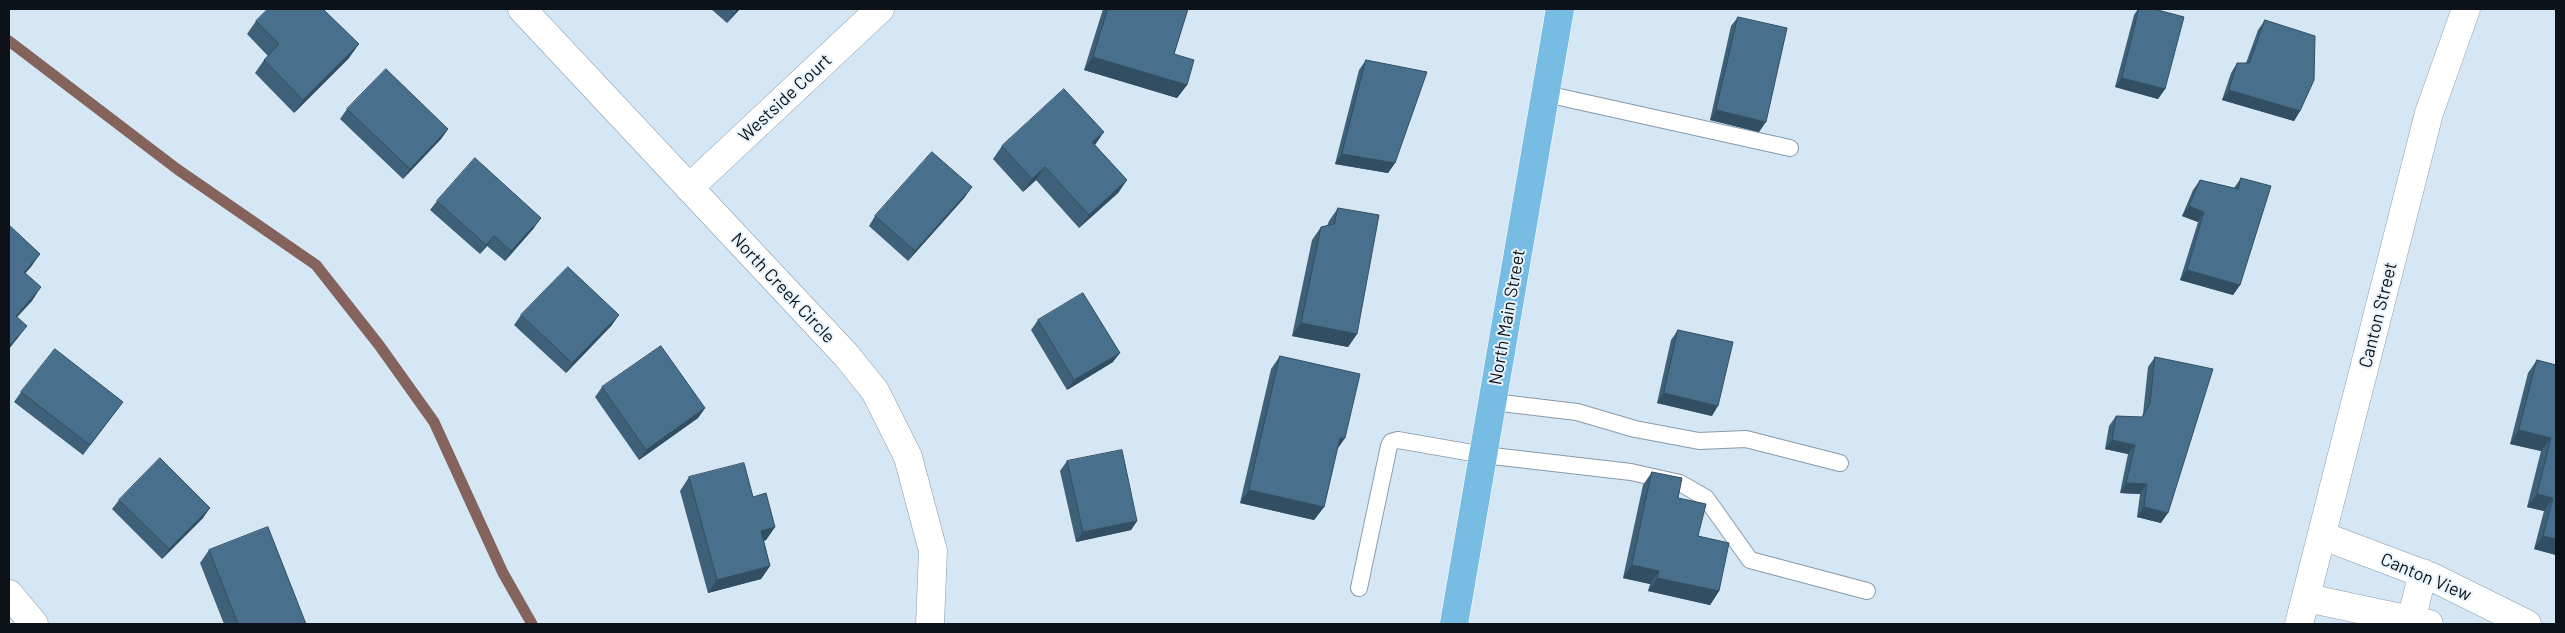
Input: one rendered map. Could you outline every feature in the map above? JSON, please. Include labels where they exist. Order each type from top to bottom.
[{"type":"main road","name":"North Main Street","points":[[1454,624],[1560,9]]},
{"type":"street","name":"North Creek Circle","points":[[522,9],[846,355],[875,391],[908,457],[933,551],[930,624]]},
{"type":"street","name":"Westside Court","points":[[690,188],[880,9]]},
{"type":"street","name":"Canton Street","points":[[2299,624],[2323,536],[2428,113],[2466,9]]},
{"type":"street","name":"Canton View","points":[[2323,536],[2423,573],[2527,624]]},
{"type":"street","points":[[2307,598],[2420,622],[2423,573]]},
{"type":"street","points":[[9,594],[34,624]]},
{"type":"lane","points":[[1546,94],[1790,148]]},
{"type":"lane","points":[[1493,402],[1577,412],[1635,429],[1699,442],[1746,439],[1840,463]]},
{"type":"lane","points":[[1359,588],[1391,442],[1398,440],[1484,455],[1631,472],[1680,483],[1706,498],[1750,560],[1866,591]]},
{"type":"building","points":[[268,9],[323,9],[359,44],[303,100],[264,60],[279,44],[256,21]]},
{"type":"building","points":[[729,9],[738,9],[734,13]]},
{"type":"building","points":[[1108,9],[1188,9],[1174,54],[1194,60],[1187,85],[1093,57]]},
{"type":"building","points":[[2139,9],[2154,9],[2184,17],[2165,89],[2122,78]]},
{"type":"building","points":[[1738,17],[1787,28],[1766,122],[1716,110]]},
{"type":"building","points":[[2265,20],[2315,36],[2314,80],[2300,111],[2229,90],[2237,63],[2249,63]]},
{"type":"building","points":[[1366,60],[1427,72],[1395,163],[1342,154]]},
{"type":"building","points":[[386,69],[448,129],[410,169],[347,109]]},
{"type":"building","points":[[1064,89],[1104,132],[1092,142],[1127,180],[1089,215],[1045,167],[1032,179],[1002,146]]},
{"type":"building","points":[[932,152],[972,187],[915,251],[875,216]]},
{"type":"building","points":[[475,158],[541,218],[511,251],[494,236],[486,245],[437,201]]},
{"type":"building","points":[[2241,178],[2271,186],[2240,285],[2187,270],[2204,212],[2189,206],[2200,180],[2238,189]]},
{"type":"building","points":[[1338,208],[1379,215],[1357,334],[1301,323],[1321,227],[1334,224]]},
{"type":"building","points":[[9,225],[40,254],[24,272],[41,287],[16,316],[27,326],[9,346]]},
{"type":"building","points":[[568,267],[619,315],[572,363],[521,315]]},
{"type":"building","points":[[1083,293],[1120,353],[1074,380],[1038,320]]},
{"type":"building","points":[[1678,330],[1733,342],[1718,406],[1664,393]]},
{"type":"building","points":[[661,346],[705,408],[646,450],[602,387]]},
{"type":"building","points":[[55,349],[123,402],[90,445],[21,392]]},
{"type":"building","points":[[1280,356],[1360,374],[1345,438],[1340,438],[1324,507],[1249,490]]},
{"type":"building","points":[[2155,357],[2213,369],[2168,513],[2144,507],[2147,484],[2126,483],[2135,445],[2112,440],[2116,416],[2142,417],[2150,404]]},
{"type":"building","points":[[2537,360],[2556,365],[2556,539],[2543,536],[2553,498],[2537,494],[2551,438],[2519,430]]},
{"type":"building","points":[[1122,450],[1137,521],[1083,532],[1067,461]]},
{"type":"building","points":[[160,458],[210,508],[169,549],[119,500]]},
{"type":"building","points":[[744,463],[753,497],[766,493],[775,527],[761,531],[770,566],[717,580],[689,477]]},
{"type":"building","points":[[1652,472],[1682,478],[1678,498],[1706,504],[1698,536],[1729,543],[1719,591],[1657,578],[1659,571],[1632,565]]},
{"type":"building","points":[[268,527],[306,624],[238,624],[209,550]]},
{"type":"waterway","points":[[9,41],[177,169],[316,265],[379,345],[434,422],[503,573],[532,624]]}]
